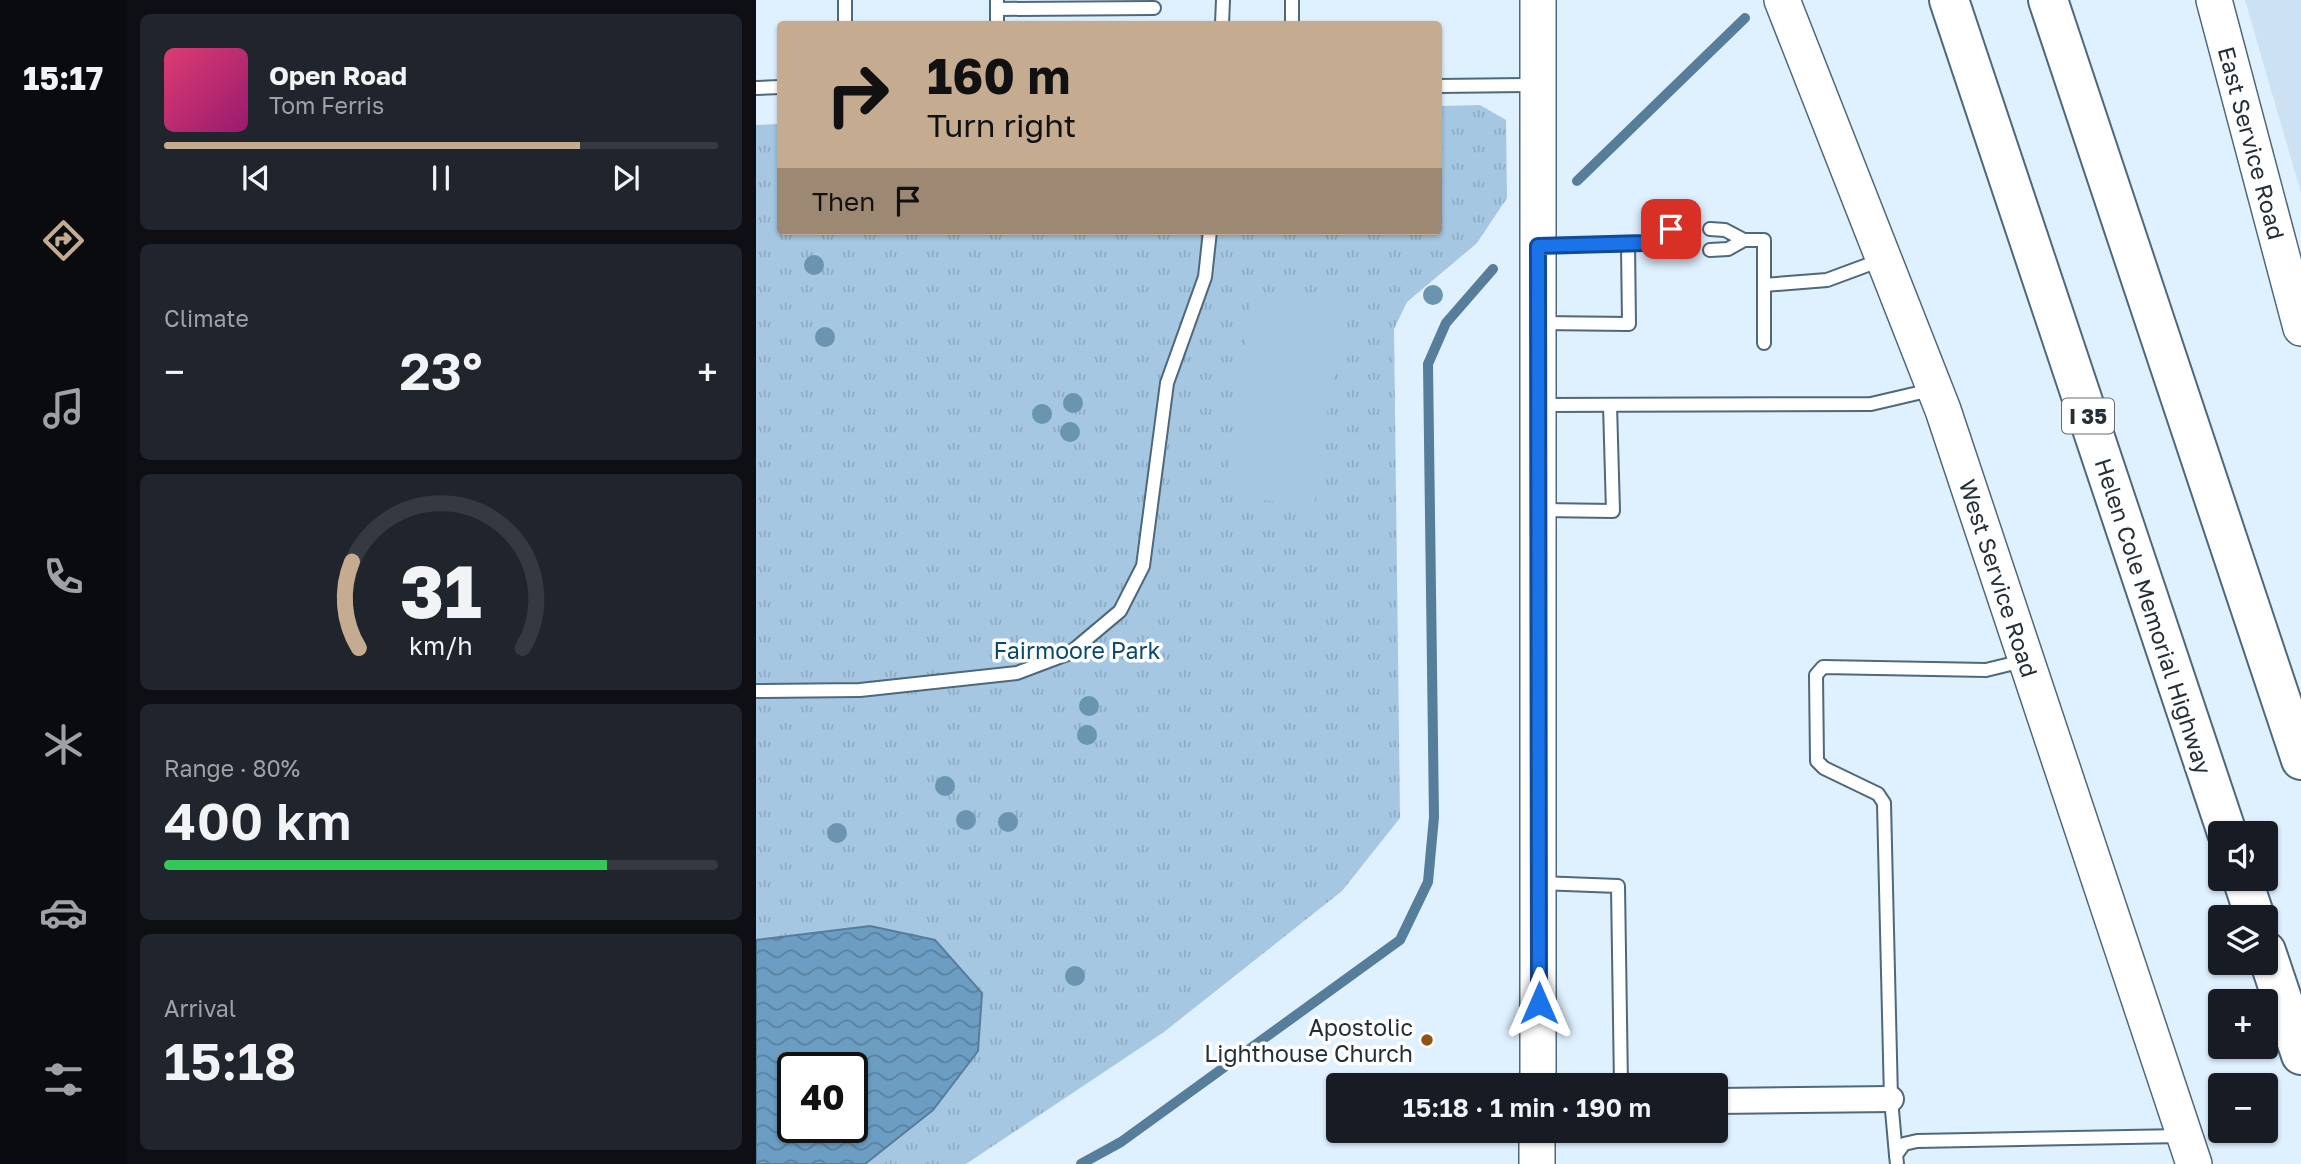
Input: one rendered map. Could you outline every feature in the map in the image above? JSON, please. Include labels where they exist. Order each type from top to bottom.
[{"type":"highway","name":"Helen Cole Memorial Highway","points":[[1949,0],[2223,821]]},
{"type":"highway","points":[[2048,0],[2301,760]]},
{"type":"highway","points":[[2274,975],[2301,1055]]},
{"type":"main road","points":[[1538,0],[1538,1073]]},
{"type":"main road","name":"West Service Road","points":[[1782,0],[1935,389],[2189,1150]]},
{"type":"main road","name":"East Service Road","points":[[2214,0],[2301,328]]},
{"type":"main road","points":[[1537,1143],[1537,1164]]},
{"type":"street","points":[[1728,1101],[1891,1099]]},
{"type":"lane","points":[[845,0],[845,21]]},
{"type":"lane","points":[[1222,21],[1223,0]]},
{"type":"lane","points":[[1292,0],[1292,21]]},
{"type":"lane","points":[[997,4],[1153,8]]},
{"type":"lane","points":[[1442,86],[1539,85]]},
{"type":"lane","points":[[756,88],[777,87]]},
{"type":"lane","points":[[1645,243],[1661,230],[1671,229]]},
{"type":"lane","points":[[1710,229],[1725,230],[1744,240],[1764,240],[1764,343]]},
{"type":"lane","points":[[756,691],[860,690],[1017,673],[1070,653],[1120,611],[1143,566],[1167,383],[1205,277],[1210,235]]},
{"type":"lane","points":[[1538,238],[1645,243],[1671,250]]},
{"type":"lane","points":[[1710,250],[1728,249],[1744,240]]},
{"type":"lane","points":[[1538,323],[1629,324],[1628,244]]},
{"type":"lane","points":[[1764,285],[1827,280],[1885,259]]},
{"type":"lane","points":[[1537,405],[1871,404],[1935,389]]},
{"type":"lane","points":[[1537,510],[1613,511],[1611,405]]},
{"type":"lane","points":[[1896,1159],[1891,1099],[1884,803],[1878,794],[1824,768],[1817,761],[1816,675],[1823,667],[1986,670],[2026,660]]},
{"type":"lane","points":[[1538,883],[1618,886],[1621,1073]]},
{"type":"lane","points":[[1896,1159],[1904,1144],[1917,1141],[2189,1150]]},
{"type":"shaded area","points":[[2245,0],[2301,0],[2301,193]]},
{"type":"green space","name":"Fairmoore Park","points":[[1480,105],[1506,120],[1507,198],[1477,243],[1407,302],[1394,329],[1400,818],[1342,891],[1164,1032],[966,1164],[756,1164],[756,125],[777,124],[777,235],[1442,235],[1442,106]]},
{"type":"green space","points":[[1252,291],[1343,304],[1314,507],[1225,495]]},
{"type":"water","points":[[870,926],[935,940],[982,993],[978,1051],[933,1110],[865,1164],[756,1164],[756,940]]},
{"type":"waterway","points":[[1577,181],[1745,18]]},
{"type":"waterway","points":[[1081,1164],[1121,1142],[1400,940],[1428,882],[1434,817],[1428,364],[1446,323],[1493,269]]},
{"type":"place","name":"Apostolic Lighthouse Church","points":[[1427,1040]]},
{"type":"route","points":[[1539,1003],[1538,246],[1645,243],[1661,230],[1671,229]]}]
